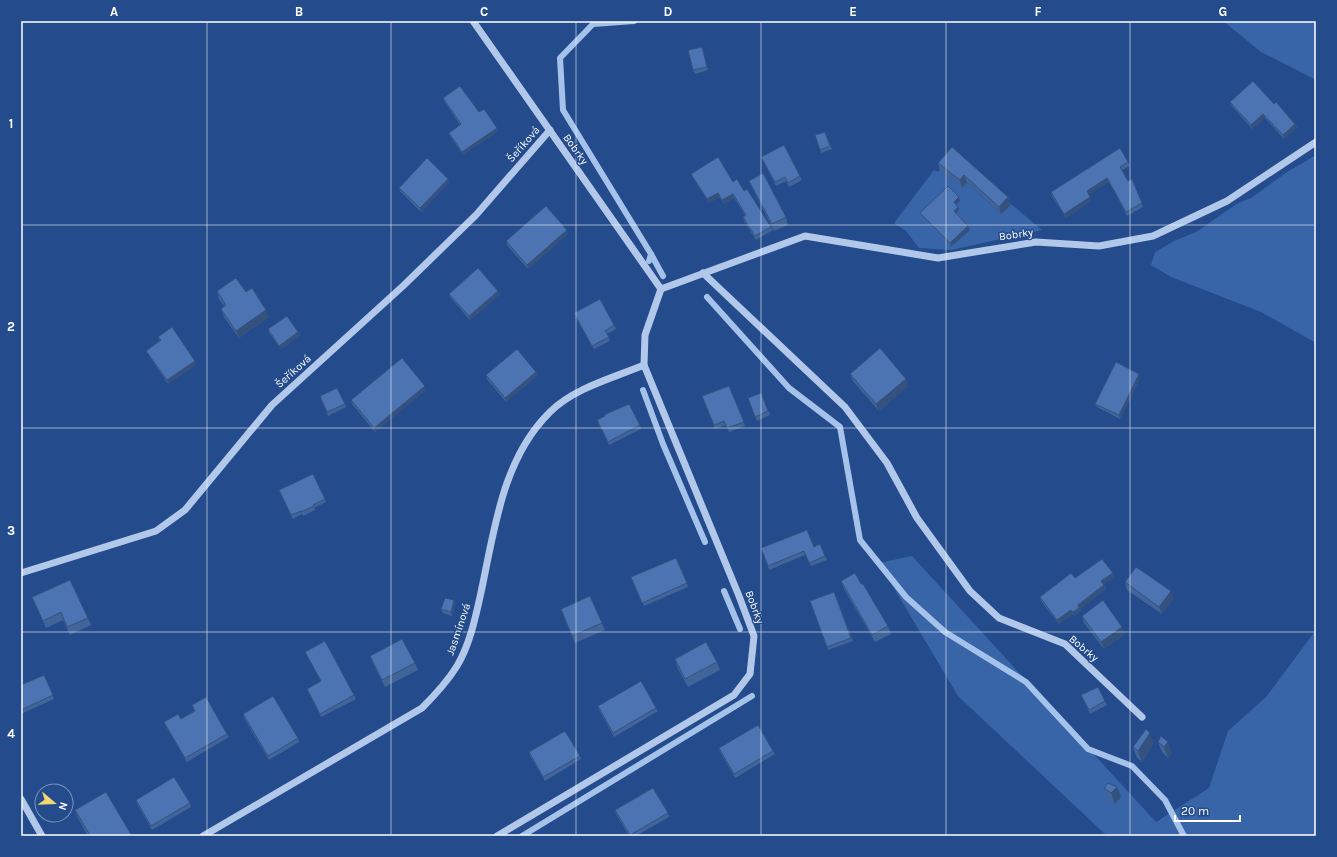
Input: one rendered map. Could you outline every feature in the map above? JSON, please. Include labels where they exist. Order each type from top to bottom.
[{"type":"street","name":"Bobrky","points":[[473,21],[661,289]]},
{"type":"street","name":"Šeříková","points":[[21,573],[156,531],[185,510],[272,405],[403,286],[476,214],[550,130]]},
{"type":"street","name":"Bobrky","points":[[497,836],[734,695],[750,674],[754,636],[736,588],[644,365],[644,336],[661,289],[805,236],[938,258],[1036,242],[1099,246],[1153,236],[1227,200],[1316,142]]},
{"type":"street","name":"Bobrky","points":[[703,273],[845,407],[887,464],[917,518],[970,591],[999,618],[1065,644],[1142,716]]},
{"type":"street","name":"Jasmínová","points":[[203,836],[422,708],[443,686],[457,665],[473,626],[500,506],[511,475],[529,435],[551,411],[578,392],[644,365]]},
{"type":"street","points":[[21,799],[42,836]]},
{"type":"shaded area","points":[[1223,21],[1316,21],[1316,80],[1261,52]]},
{"type":"shaded area","points":[[1316,155],[1316,343],[1261,312],[1171,277],[1151,265],[1155,252],[1174,241],[1196,232],[1238,203],[1251,198],[1287,172]]},
{"type":"shaded area","points":[[934,170],[938,172],[940,170],[962,187],[967,182],[1001,214],[1011,204],[1042,230],[951,250],[919,248],[906,231],[894,223]]},
{"type":"shaded area","points":[[912,556],[1156,822],[1209,788],[1228,731],[1266,697],[1316,630],[1316,836],[1107,836],[958,696],[879,563]]},
{"type":"building","points":[[702,47],[707,67],[693,70],[688,50]]},
{"type":"building","points":[[1253,81],[1274,104],[1276,102],[1295,124],[1283,135],[1263,114],[1251,125],[1230,102]]},
{"type":"building","points":[[460,86],[479,112],[484,109],[497,128],[462,152],[449,133],[461,124],[443,98]]},
{"type":"building","points":[[825,132],[830,146],[820,150],[815,135]]},
{"type":"building","points":[[784,145],[800,176],[788,183],[785,177],[775,182],[761,157]]},
{"type":"building","points":[[952,147],[1008,197],[999,207],[964,175],[960,180],[938,163]]},
{"type":"building","points":[[1120,148],[1128,162],[1120,167],[1128,181],[1132,179],[1142,203],[1126,212],[1107,178],[1087,191],[1090,197],[1064,214],[1051,192]]},
{"type":"building","points":[[718,157],[733,182],[737,179],[744,191],[747,189],[771,227],[755,236],[743,217],[746,215],[733,194],[722,200],[718,193],[707,199],[691,174]]},
{"type":"building","points":[[427,158],[448,179],[420,208],[399,188]]},
{"type":"building","points":[[763,173],[786,217],[772,224],[749,181]]},
{"type":"building","points":[[948,186],[959,197],[954,202],[958,207],[954,211],[968,226],[950,243],[920,213]]},
{"type":"building","points":[[546,206],[567,230],[527,265],[506,241]]},
{"type":"building","points":[[478,268],[498,291],[469,316],[449,294]]},
{"type":"building","points":[[236,278],[246,292],[252,288],[266,310],[236,331],[221,309],[226,305],[217,291]]},
{"type":"building","points":[[600,299],[614,325],[605,331],[609,337],[592,346],[574,313]]},
{"type":"building","points":[[287,316],[298,332],[279,346],[268,329]]},
{"type":"building","points":[[172,327],[195,361],[167,380],[146,351],[161,340],[158,337]]},
{"type":"building","points":[[880,348],[906,379],[876,404],[850,374]]},
{"type":"building","points":[[517,349],[536,372],[505,398],[486,375]]},
{"type":"building","points":[[402,358],[425,386],[374,428],[351,400]]},
{"type":"building","points":[[1116,362],[1139,374],[1119,415],[1095,404]]},
{"type":"building","points":[[729,386],[744,422],[727,428],[724,421],[714,425],[702,396]]},
{"type":"building","points":[[337,388],[345,404],[327,412],[320,396]]},
{"type":"building","points":[[761,393],[768,411],[755,417],[748,398]]},
{"type":"building","points":[[629,404],[640,425],[608,442],[597,420],[605,416],[604,415]]},
{"type":"building","points":[[313,474],[325,499],[313,505],[314,506],[291,515],[279,490]]},
{"type":"building","points":[[807,530],[814,547],[820,544],[825,556],[809,563],[804,551],[768,566],[761,548]]},
{"type":"building","points":[[676,558],[687,583],[642,603],[631,577]]},
{"type":"building","points":[[1102,559],[1113,573],[1101,581],[1104,585],[1078,605],[1079,608],[1073,612],[1071,610],[1057,620],[1040,597],[1071,573],[1075,578]]},
{"type":"building","points":[[1136,567],[1171,591],[1159,607],[1125,582]]},
{"type":"building","points":[[855,573],[888,626],[872,635],[841,581]]},
{"type":"building","points":[[70,580],[88,618],[67,627],[61,612],[43,621],[32,597]]},
{"type":"building","points":[[834,592],[851,638],[827,647],[810,601]]},
{"type":"building","points":[[590,596],[602,623],[572,636],[561,609]]},
{"type":"building","points":[[445,598],[454,600],[451,612],[441,609]]},
{"type":"building","points":[[1103,600],[1122,627],[1101,642],[1082,616]]},
{"type":"building","points":[[402,639],[415,663],[382,680],[370,656]]},
{"type":"building","points":[[325,641],[354,695],[320,714],[307,689],[321,681],[305,652]]},
{"type":"building","points":[[706,642],[717,662],[685,679],[675,659]]},
{"type":"building","points":[[44,675],[53,695],[21,710],[21,685]]},
{"type":"building","points":[[641,681],[656,708],[613,733],[598,706]]},
{"type":"building","points":[[1098,687],[1105,701],[1089,710],[1081,695]]},
{"type":"building","points":[[273,696],[298,738],[268,756],[243,714]]},
{"type":"building","points":[[206,697],[227,734],[185,758],[164,722],[178,714],[181,719],[195,711],[192,705]]},
{"type":"building","points":[[758,725],[773,751],[734,774],[719,748]]},
{"type":"building","points":[[1146,729],[1150,733],[1138,751],[1133,747]]},
{"type":"building","points":[[565,731],[580,756],[543,777],[529,752]]},
{"type":"building","points":[[1161,736],[1168,742],[1164,747],[1158,742]]},
{"type":"building","points":[[174,777],[190,803],[151,826],[136,800]]},
{"type":"building","points":[[1108,783],[1117,787],[1111,793],[1104,788]]},
{"type":"building","points":[[653,788],[668,813],[630,835],[615,810]]},
{"type":"building","points":[[106,792],[132,836],[88,836],[90,835],[75,810]]},
{"type":"waterway","points":[[634,21],[593,24],[560,58],[563,110],[651,254],[649,261]]},
{"type":"waterway","points":[[651,254],[663,276]]},
{"type":"waterway","points":[[707,297],[789,388],[840,427],[860,540],[906,597],[945,632],[1026,682],[1088,749],[1132,766],[1165,800],[1184,836]]},
{"type":"waterway","points":[[643,390],[663,444],[705,542]]},
{"type":"waterway","points":[[724,591],[740,629]]},
{"type":"waterway","points":[[522,836],[752,696]]}]
